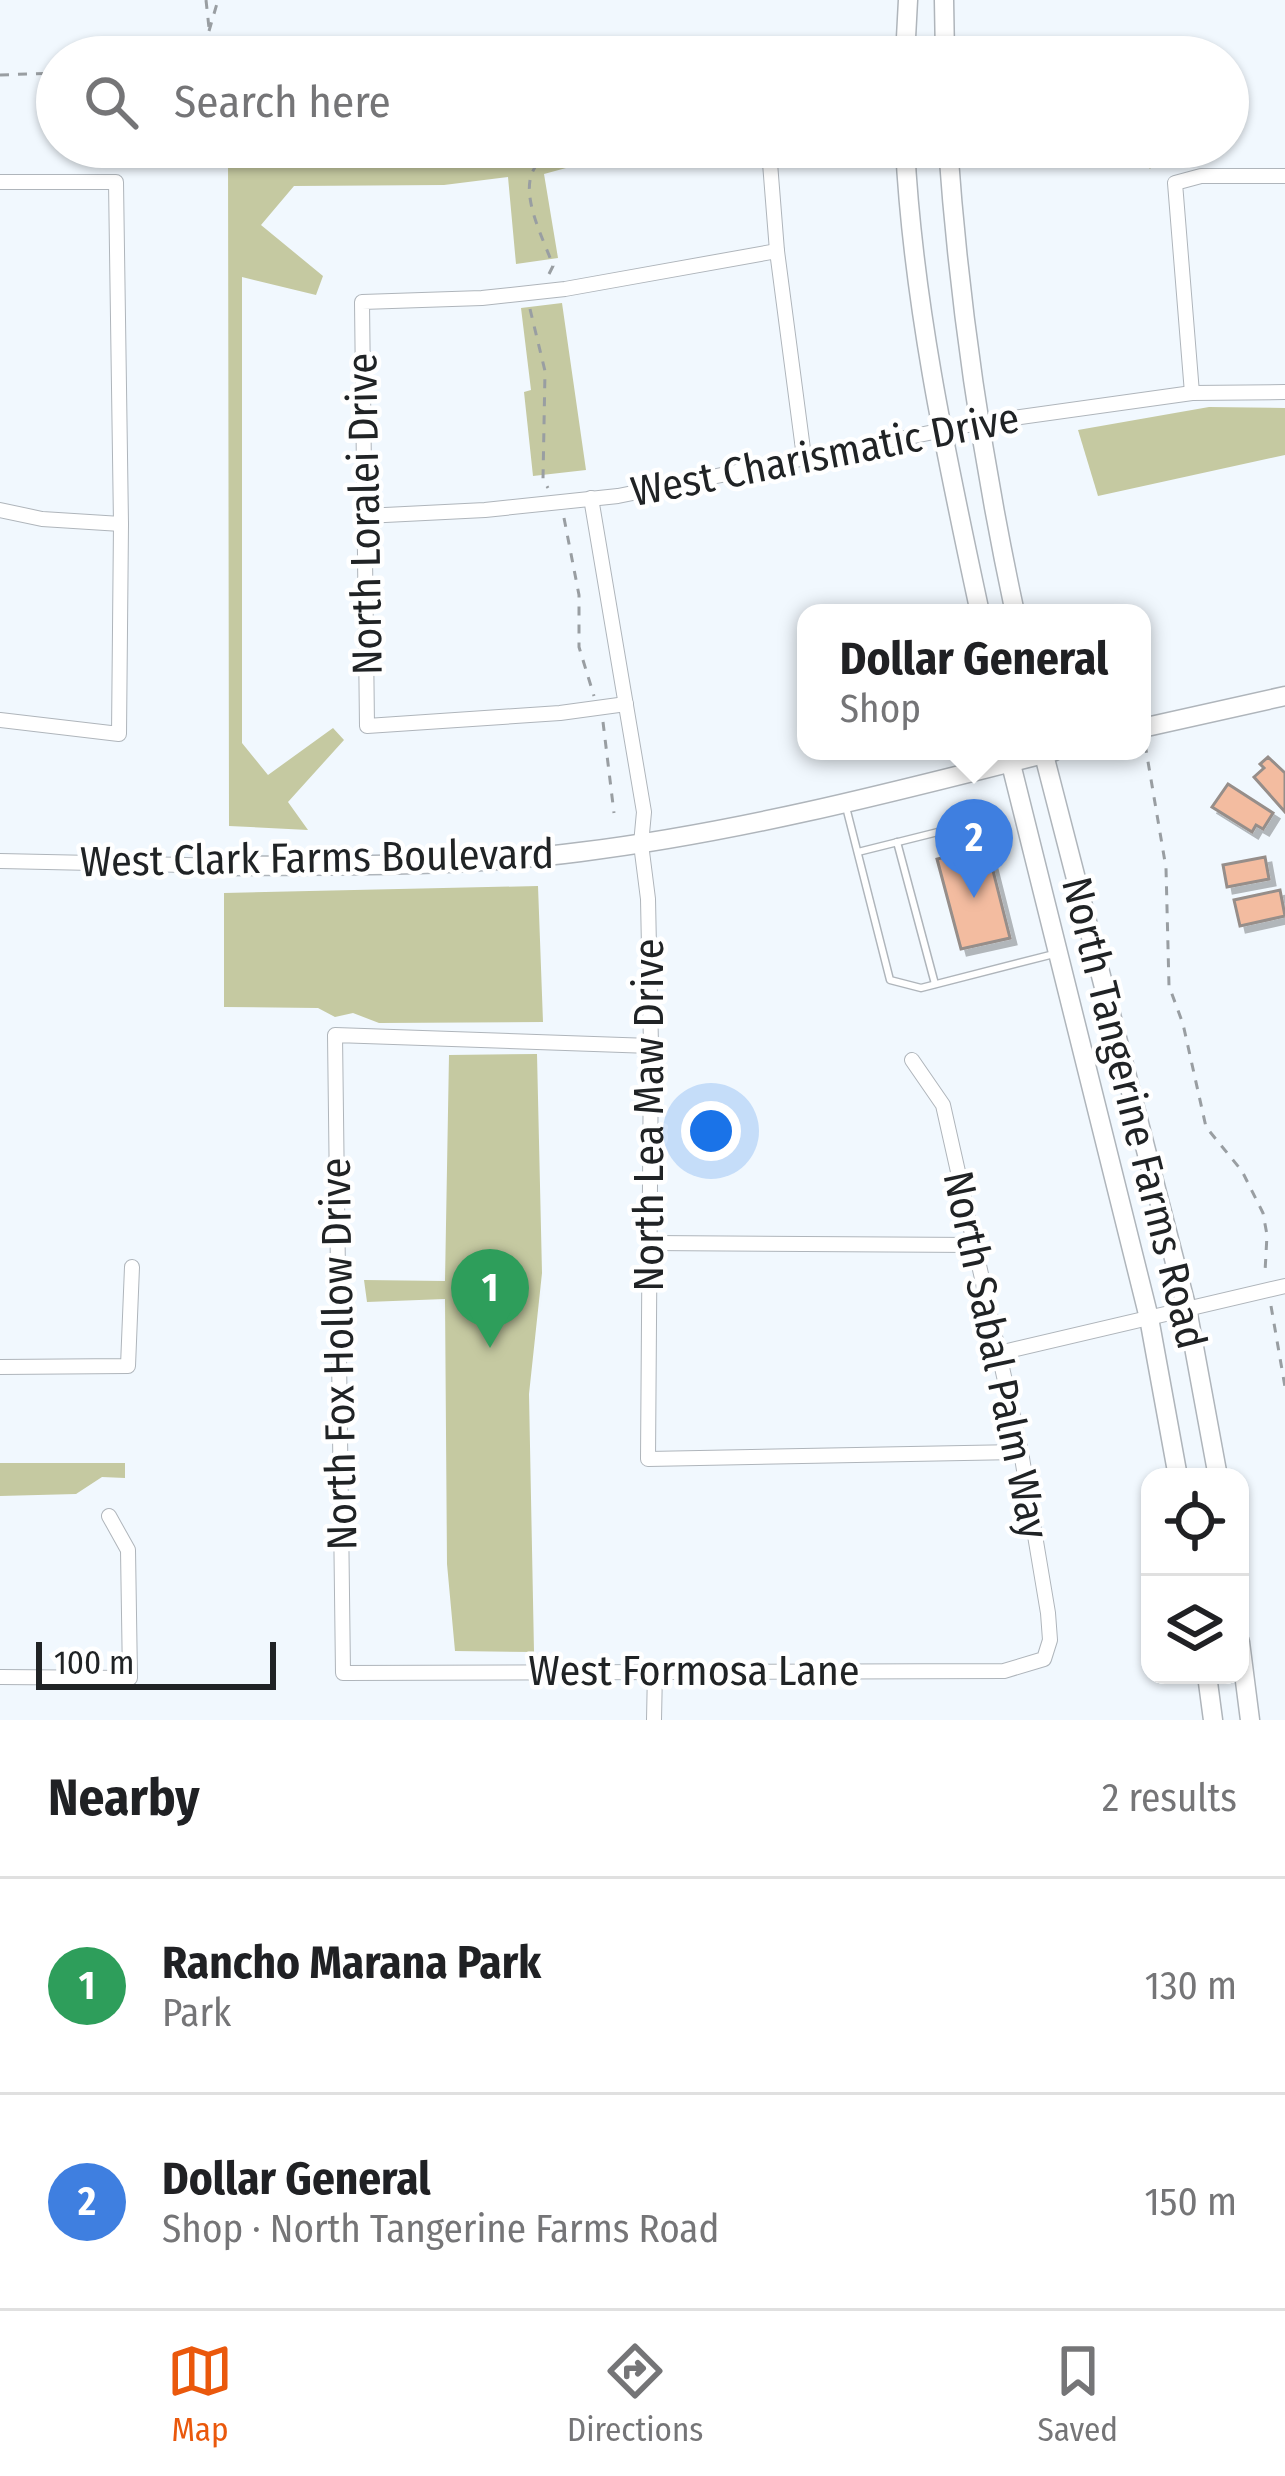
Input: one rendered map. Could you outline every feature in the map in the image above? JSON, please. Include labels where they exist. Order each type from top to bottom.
[{"type":"street","points":[[906,36],[908,0]]},
{"type":"street","points":[[944,0],[945,36]]},
{"type":"street","points":[[770,168],[776,251],[804,457]]},
{"type":"street","points":[[907,168],[941,430],[978,604]]},
{"type":"street","points":[[949,168],[978,423],[1013,604]]},
{"type":"street","points":[[1192,393],[1175,183],[1202,176],[1285,176]]},
{"type":"street","points":[[0,182],[116,182],[122,524],[119,734],[0,720]]},
{"type":"street","points":[[539,292],[776,251]]},
{"type":"street","name":"North Loralei Drive","points":[[539,292],[362,302],[367,726],[598,708]]},
{"type":"street","name":"West Charismatic Drive","points":[[365,517],[591,498],[978,423],[1192,393],[1285,392]]},
{"type":"street","name":"North Lea Maw Drive","points":[[591,498],[644,812],[641,844],[648,899],[651,1046],[648,1459],[1021,1453]]},
{"type":"street","points":[[0,510],[42,519],[122,524]]},
{"type":"street","points":[[1151,727],[1285,696]]},
{"type":"street","points":[[598,708],[626,704]]},
{"type":"street","name":"West Clark Farms Boulevard","points":[[0,861],[232,866],[455,863],[731,830],[998,760]]},
{"type":"street","name":"North Tangerine Farms Road","points":[[1010,760],[1149,1318],[1176,1468]]},
{"type":"street","name":"North Tangerine Farms Road","points":[[1049,760],[1187,1309],[1216,1468]]},
{"type":"street","name":"North Fox Hollow Drive","points":[[343,1673],[335,1035],[651,1046]]},
{"type":"street","name":"North Sabal Palm Way","points":[[912,1060],[944,1105],[1021,1453],[1048,1613],[1050,1640],[1044,1659]]},
{"type":"street","points":[[650,1243],[974,1245]]},
{"type":"street","points":[[0,1366],[128,1366],[132,1267]]},
{"type":"street","points":[[998,1353],[1285,1286]]},
{"type":"street","points":[[0,1677],[130,1678],[128,1550],[109,1516]]},
{"type":"street","name":"West Formosa Lane","points":[[343,1673],[1004,1671],[1044,1659]]},
{"type":"street","points":[[654,1720],[655,1670]]},
{"type":"street","points":[[1208,1684],[1213,1720]]},
{"type":"street","points":[[1245,1684],[1250,1720]]},
{"type":"lane","points":[[846,803],[890,980],[921,988],[1058,953]]},
{"type":"lane","points":[[858,852],[966,825]]},
{"type":"lane","points":[[897,842],[935,984]]},
{"type":"path","points":[[206,0],[209,31],[218,0]]},
{"type":"path","points":[[0,75],[36,74]]},
{"type":"path","points":[[535,168],[528,190],[554,266],[530,307],[544,371],[543,479],[563,517],[579,595],[578,647],[607,734],[614,813]]},
{"type":"path","points":[[1147,760],[1166,868],[1169,986],[1183,1024],[1206,1126],[1242,1172],[1263,1213],[1268,1289],[1285,1387]]},
{"type":"green space","points":[[228,168],[566,168],[544,174],[558,258],[516,264],[508,177],[444,185],[294,186],[261,225],[323,276],[316,295],[242,277],[242,743],[268,775],[333,728],[344,740],[288,802],[308,830],[229,826]]},
{"type":"green space","points":[[562,303],[586,470],[533,476],[524,392],[531,390],[521,308]]},
{"type":"green space","points":[[1209,407],[1285,408],[1285,455],[1098,496],[1078,430]]},
{"type":"green space","points":[[538,886],[543,1022],[379,1023],[353,1013],[335,1017],[318,1008],[224,1007],[224,893]]},
{"type":"green space","points":[[537,1054],[542,1273],[529,1394],[534,1652],[455,1651],[447,1564],[445,1299],[367,1302],[364,1280],[445,1281],[449,1055]]},
{"type":"green space","points":[[0,1463],[125,1463],[125,1478],[102,1477],[76,1494],[0,1496]]},
{"type":"building","points":[[1268,757],[1285,773],[1285,812],[1254,777]]},
{"type":"building","points":[[1228,784],[1273,813],[1263,829],[1256,825],[1252,832],[1212,807]]},
{"type":"building","points":[[987,847],[1010,938],[961,949],[937,859]]},
{"type":"building","points":[[1265,857],[1269,879],[1227,887],[1223,865]]},
{"type":"building","points":[[1280,890],[1285,916],[1240,926],[1234,900]]},
{"type":"place","name":"Dollar General","points":[[974,898]]},
{"type":"place","name":"Rancho Marana Park","points":[[490,1348]]}]
